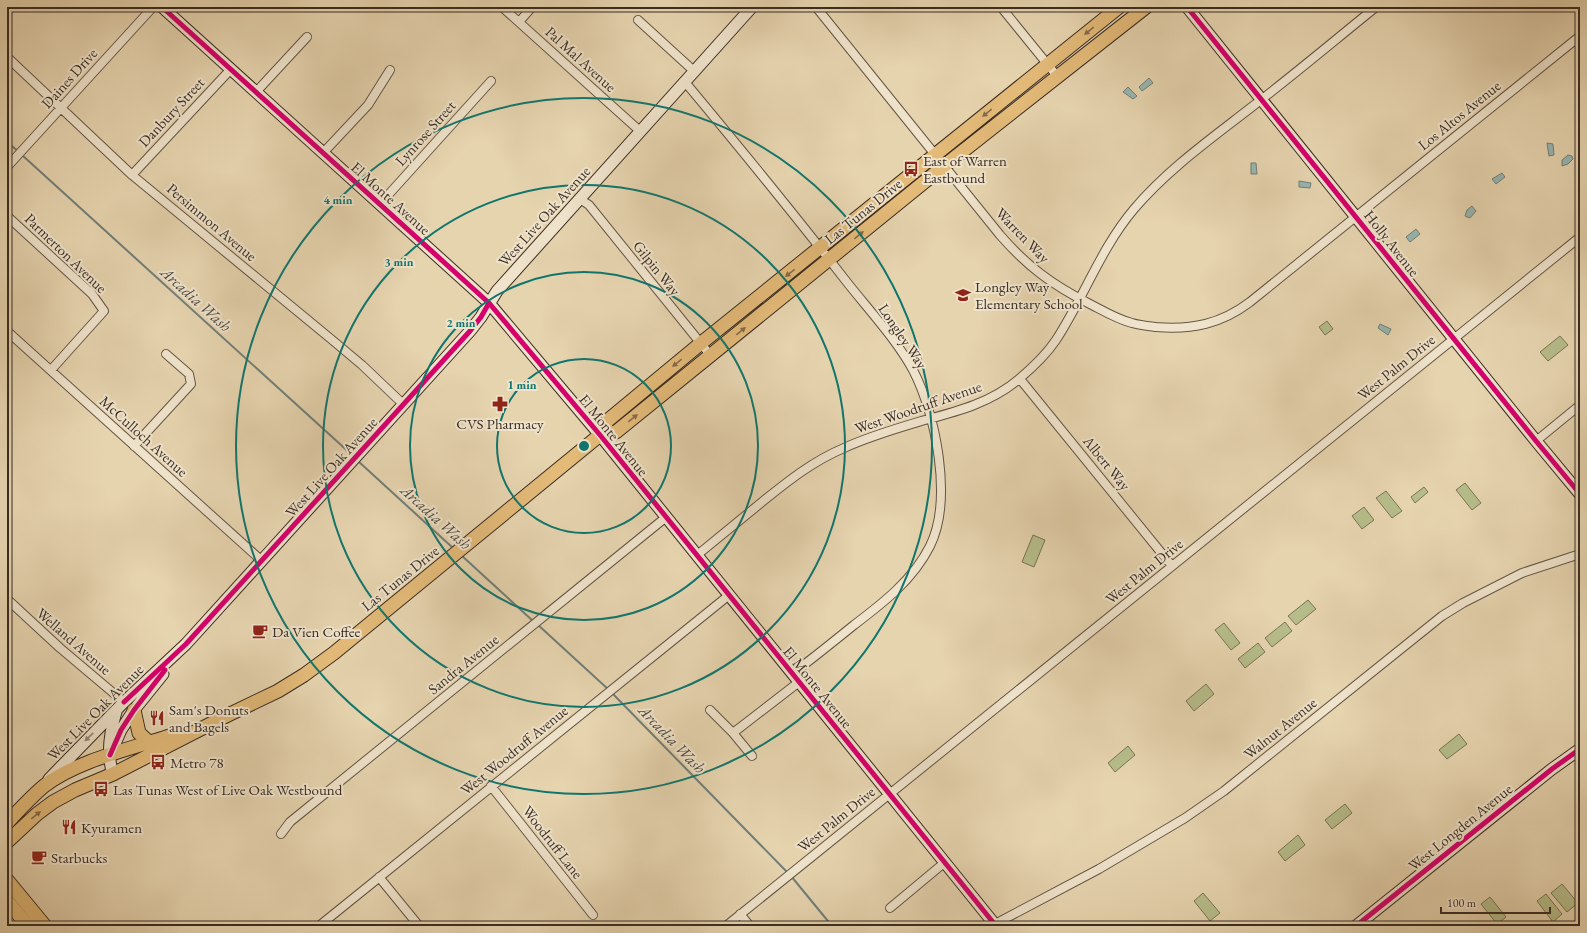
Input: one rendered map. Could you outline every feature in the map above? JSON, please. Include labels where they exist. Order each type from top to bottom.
[{"type":"main road","name":"Las Tunas Drive","points":[[7,842],[37,814],[53,802],[113,774],[278,691],[304,675],[334,653],[600,436],[607,421],[700,344],[1119,7]]},
{"type":"main road","name":"Las Tunas Drive","points":[[600,436],[614,434],[944,166],[1146,7]]},
{"type":"main road","points":[[125,707],[140,733],[150,743]]},
{"type":"main road","name":"Las Tunas Drive","points":[[7,823],[44,787],[60,776],[110,755],[150,743],[228,715]]},
{"type":"main road","points":[[66,795],[68,789],[74,782],[98,772],[106,766],[110,755]]},
{"type":"main road","points":[[7,880],[45,926]]},
{"type":"main road","points":[[7,901],[28,926]]},
{"type":"street","name":"Daines Drive","points":[[7,167],[153,7]]},
{"type":"street","name":"El Monte Avenue","points":[[162,7],[489,303],[600,436],[944,863],[996,925]]},
{"type":"street","name":"Pal Mal Avenue","points":[[502,7],[641,132]]},
{"type":"street","points":[[519,22],[532,7]]},
{"type":"street","name":"West Live Oak Avenue","points":[[27,803],[82,743],[125,707],[186,644],[262,561],[470,331],[481,317],[497,291],[752,7]]},
{"type":"street","name":"Warren Way","points":[[816,7],[1000,235],[1024,260],[1056,285],[1106,313],[1132,323],[1176,328],[1203,325],[1224,318],[1238,311],[1356,216]]},
{"type":"street","points":[[1001,7],[1057,76]]},
{"type":"street","name":"Holly Avenue","points":[[1186,7],[1262,99],[1453,339],[1580,494]]},
{"type":"street","name":"West Woodruff Avenue","points":[[696,556],[810,466],[843,448],[869,437],[964,410],[982,403],[1007,389],[1020,379],[1046,354],[1056,340],[1080,299],[1106,248],[1124,221],[1146,195],[1184,160],[1376,7]]},
{"type":"street","points":[[638,20],[695,72]]},
{"type":"street","name":"Los Altos Avenue","points":[[1356,216],[1580,36]]},
{"type":"street","points":[[256,92],[307,37]]},
{"type":"street","name":"Persimmon Avenue","points":[[7,57],[132,175],[362,365],[403,404]]},
{"type":"street","name":"Danbury Street","points":[[132,175],[231,69]]},
{"type":"street","points":[[323,153],[368,105],[390,70]]},
{"type":"street","name":"Lynrose Street","points":[[380,204],[491,81]]},
{"type":"street","name":"Longley Way","points":[[685,82],[829,259],[901,351],[913,371],[931,419],[940,473],[941,505],[937,526],[931,545],[919,566],[906,581],[882,603],[734,733]]},
{"type":"street","name":"Gilpin Way","points":[[580,199],[588,205],[710,356]]},
{"type":"street","name":"Parmerton Avenue","points":[[7,216],[92,294],[104,310],[51,370]]},
{"type":"street","name":"West Palm Drive","points":[[726,926],[1580,237]]},
{"type":"street","name":"McCulloch Avenue","points":[[7,332],[262,561]]},
{"type":"street","points":[[134,446],[191,384],[189,374],[166,354]]},
{"type":"street","name":"Albert Way","points":[[1020,379],[1172,566]]},
{"type":"street","points":[[1536,441],[1580,405]]},
{"type":"street","name":"Sandra Avenue","points":[[281,834],[290,822],[665,518]]},
{"type":"street","name":"Walnut Avenue","points":[[996,925],[1099,869],[1185,818],[1230,786],[1442,616],[1463,603],[1522,573],[1580,554]]},
{"type":"street","name":"West Woodruff Avenue","points":[[318,926],[728,596]]},
{"type":"street","name":"Welland Avenue","points":[[7,599],[125,707]]},
{"type":"street","points":[[113,774],[110,766],[111,729],[125,707]]},
{"type":"street","name":"West Live Oak Avenue","points":[[110,755],[121,730],[125,707]]},
{"type":"street","points":[[710,710],[734,733],[752,756]]},
{"type":"street","name":"West Longden Avenue","points":[[1356,926],[1552,769],[1580,749]]},
{"type":"street","name":"Woodruff Lane","points":[[491,786],[593,915]]},
{"type":"street","points":[[890,908],[944,863]]},
{"type":"street","points":[[379,877],[419,926]]},
{"type":"street","points":[[740,914],[750,926]]},
{"type":"green space","points":[[1327,321],[1333,329],[1325,335],[1319,327]]},
{"type":"green space","points":[[1560,336],[1568,345],[1548,361],[1540,352]]},
{"type":"green space","points":[[1465,483],[1481,503],[1472,510],[1456,490]]},
{"type":"green space","points":[[1424,487],[1428,492],[1415,503],[1411,497]]},
{"type":"green space","points":[[1386,491],[1402,511],[1392,518],[1376,498]]},
{"type":"green space","points":[[1364,507],[1374,520],[1362,529],[1352,516]]},
{"type":"green space","points":[[1033,535],[1045,540],[1034,567],[1022,562]]},
{"type":"green space","points":[[1308,600],[1316,609],[1296,625],[1288,616]]},
{"type":"green space","points":[[1285,622],[1292,631],[1272,647],[1265,638]]},
{"type":"green space","points":[[1224,623],[1240,643],[1231,650],[1215,630]]},
{"type":"green space","points":[[1258,643],[1265,652],[1245,668],[1238,659]]},
{"type":"green space","points":[[1206,684],[1214,694],[1194,711],[1186,701]]},
{"type":"green space","points":[[1459,734],[1467,744],[1447,759],[1439,750]]},
{"type":"green space","points":[[1128,746],[1135,755],[1115,772],[1108,763]]},
{"type":"green space","points":[[1345,804],[1352,813],[1332,829],[1325,820]]},
{"type":"green space","points":[[1298,835],[1305,845],[1285,861],[1278,852]]},
{"type":"green space","points":[[1562,884],[1578,903],[1567,912],[1551,893]]},
{"type":"green space","points":[[1203,893],[1220,913],[1210,921],[1194,901]]},
{"type":"green space","points":[[1546,894],[1562,914],[1553,922],[1537,901]]},
{"type":"green space","points":[[1490,897],[1506,917],[1497,924],[1481,904]]},
{"type":"water","points":[[1149,78],[1153,83],[1142,91],[1139,87]]},
{"type":"water","points":[[1128,87],[1137,96],[1133,99],[1123,92]]},
{"type":"water","points":[[1547,143],[1553,144],[1554,155],[1549,156]]},
{"type":"water","points":[[1568,155],[1572,156],[1573,159],[1568,164],[1562,166],[1562,160]]},
{"type":"water","points":[[1251,163],[1256,163],[1257,174],[1251,174]]},
{"type":"water","points":[[1502,173],[1505,177],[1496,184],[1492,179]]},
{"type":"water","points":[[1299,181],[1311,183],[1310,188],[1299,187]]},
{"type":"water","points":[[1472,206],[1476,211],[1470,218],[1465,216],[1467,210]]},
{"type":"water","points":[[1416,229],[1420,234],[1410,242],[1406,237]]},
{"type":"water","points":[[1380,324],[1391,329],[1388,335],[1378,328]]},
{"type":"waterway","name":"Arcadia Wash","points":[[7,142],[19,152]]},
{"type":"waterway","name":"Arcadia Wash","points":[[22,155],[352,455]]},
{"type":"waterway","name":"Arcadia Wash","points":[[358,461],[453,548]]},
{"type":"waterway","name":"Arcadia Wash","points":[[461,555],[533,621]]},
{"type":"waterway","name":"Arcadia Wash","points":[[537,624],[609,690]]},
{"type":"waterway","name":"Arcadia Wash","points":[[612,693],[788,873]]},
{"type":"waterway","name":"Arcadia Wash","points":[[791,876],[832,926]]},
{"type":"cycle path","points":[[162,7],[489,303],[600,435],[996,926]]},
{"type":"cycle path","points":[[1187,7],[1580,494]]},
{"type":"cycle path","points":[[124,702],[186,644],[470,331],[481,317],[489,303]]},
{"type":"cycle path","points":[[110,755],[121,730],[134,710],[165,670]]},
{"type":"cycle path","points":[[1356,926],[1552,769],[1580,749]]},
{"type":"place","name":"East of Warren Eastbound","points":[[911,169]]},
{"type":"place","name":"Longley Way Elementary School","points":[[963,295]]},
{"type":"place","name":"CVS Pharmacy","points":[[500,404]]},
{"type":"place","name":"Da Vien Coffee","points":[[260,631]]},
{"type":"place","name":"Sam's Donuts and Bagels","points":[[157,718]]},
{"type":"place","name":"Metro 78","points":[[158,762]]},
{"type":"place","name":"Las Tunas West of Live Oak Westbound","points":[[101,789]]},
{"type":"place","name":"Kyuramen","points":[[69,827]]},
{"type":"place","name":"Starbucks","points":[[39,857]]}]
